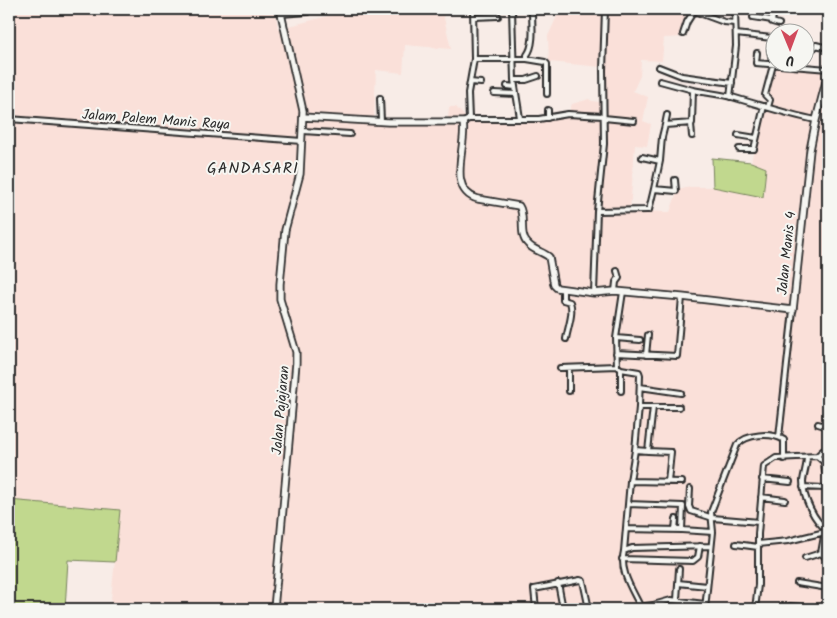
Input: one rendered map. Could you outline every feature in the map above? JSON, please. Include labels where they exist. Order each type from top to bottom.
[{"type":"street","points":[[9,21],[10,9]]},
{"type":"street","points":[[473,9],[474,59],[468,93],[460,172],[461,181],[466,192],[473,198],[519,206],[521,208],[527,244],[549,257],[554,285],[563,289],[594,293],[615,291],[792,310]]},
{"type":"street","points":[[512,9],[514,80],[520,118]]},
{"type":"street","points":[[527,59],[532,40],[532,12],[530,9]]},
{"type":"street","points":[[594,293],[597,211],[604,144],[605,9]]},
{"type":"street","points":[[730,97],[736,34],[736,9]]},
{"type":"street","points":[[753,17],[772,20],[774,9]]},
{"type":"street","points":[[683,34],[687,22],[695,10],[724,22],[735,23]]},
{"type":"street","points":[[281,11],[307,12]]},
{"type":"street","name":"Jalan Pajajaran","points":[[274,609],[296,363],[296,352],[280,299],[280,284],[285,230],[299,182],[303,117],[302,100],[281,11]]},
{"type":"street","points":[[474,17],[498,16]]},
{"type":"street","points":[[736,34],[764,37]]},
{"type":"street","points":[[814,48],[816,45],[827,48]]},
{"type":"street","points":[[757,53],[756,62],[764,63]]},
{"type":"street","points":[[474,59],[513,58],[545,62],[547,64],[547,94]]},
{"type":"street","points":[[659,67],[682,76],[732,82]]},
{"type":"street","points":[[814,67],[828,69]]},
{"type":"street","points":[[739,149],[753,149],[766,106],[770,100],[765,95],[771,72]]},
{"type":"street","name":"Jalan Manis 4","points":[[784,459],[784,440],[779,437],[806,179],[816,120],[828,74]]},
{"type":"street","points":[[514,80],[538,76]]},
{"type":"street","points":[[660,81],[816,120]]},
{"type":"street","points":[[470,82],[481,84]]},
{"type":"street","points":[[507,86],[515,87]]},
{"type":"street","points":[[692,136],[693,90]]},
{"type":"street","points":[[494,93],[516,94]]},
{"type":"street","points":[[380,98],[381,121]]},
{"type":"street","points":[[548,110],[548,118]]},
{"type":"street","points":[[303,117],[381,121],[466,121],[520,118],[539,119],[568,114],[634,120]]},
{"type":"street","points":[[597,211],[647,210],[654,189],[667,114]]},
{"type":"street","name":"Jalam Palem Manis Raya","points":[[9,119],[302,141]]},
{"type":"street","points":[[665,125],[691,124]]},
{"type":"street","points":[[302,131],[350,134]]},
{"type":"street","points":[[738,136],[756,138]]},
{"type":"street","points":[[642,157],[660,160]]},
{"type":"street","points":[[654,189],[676,191],[675,180]]},
{"type":"street","points":[[615,291],[616,282],[619,278],[617,271]]},
{"type":"street","points":[[563,289],[562,300],[571,303],[572,315],[566,339]]},
{"type":"street","points":[[620,391],[616,338],[623,292]]},
{"type":"street","points":[[616,353],[677,356],[682,297]]},
{"type":"street","points":[[646,355],[648,335]]},
{"type":"street","points":[[616,338],[640,340]]},
{"type":"street","points":[[560,368],[619,368],[639,372],[639,407],[622,559],[624,574],[640,606]]},
{"type":"street","points":[[569,368],[569,391]]},
{"type":"street","points":[[640,387],[681,393]]},
{"type":"street","points":[[639,407],[679,407]]},
{"type":"street","points":[[648,451],[653,407]]},
{"type":"street","points":[[818,424],[828,427]]},
{"type":"street","points":[[705,609],[714,518],[711,510],[738,443],[745,439],[760,436],[779,437]]},
{"type":"street","points":[[755,609],[758,585],[759,522],[765,464],[773,459],[817,456],[828,446]]},
{"type":"street","points":[[635,450],[671,452],[668,482]]},
{"type":"street","points":[[817,456],[824,462],[825,472],[828,474]]},
{"type":"street","points":[[807,457],[803,479],[804,487],[815,518],[826,531]]},
{"type":"street","points":[[762,479],[790,482]]},
{"type":"street","points":[[630,480],[682,482]]},
{"type":"street","points":[[804,487],[824,488]]},
{"type":"street","points":[[690,488],[690,510],[714,518],[759,522]]},
{"type":"street","points":[[761,497],[785,500]]},
{"type":"street","points":[[628,504],[684,506],[682,530]]},
{"type":"street","points":[[675,530],[676,519]]},
{"type":"street","points":[[626,529],[712,532]]},
{"type":"street","points":[[736,544],[749,546],[788,541],[826,531]]},
{"type":"street","points":[[821,553],[826,531]]},
{"type":"street","points":[[622,559],[693,561],[698,556],[700,546]]},
{"type":"street","points":[[624,551],[632,548],[711,546]]},
{"type":"street","points":[[805,558],[821,553]]},
{"type":"street","points":[[821,553],[828,560]]},
{"type":"street","points":[[677,600],[679,570]]},
{"type":"street","points":[[536,609],[534,589],[577,580],[582,581],[589,609]]},
{"type":"street","points":[[558,583],[563,609]]},
{"type":"street","points":[[678,583],[707,586]]},
{"type":"street","points":[[790,606],[825,609],[828,589],[797,583]]},
{"type":"street","points":[[622,609],[640,606],[653,607],[667,601],[677,600],[705,604]]},
{"type":"shaded area","points":[[9,9],[275,9],[278,29],[336,14],[336,9],[442,9],[451,49],[405,45],[403,73],[376,70],[374,120],[448,119],[449,107],[456,107],[469,121],[516,122],[544,119],[559,113],[569,112],[572,104],[589,99],[599,102],[602,67],[549,62],[548,36],[559,12],[563,12],[564,9],[695,9],[687,22],[683,37],[664,38],[662,61],[641,60],[640,76],[633,91],[648,97],[643,121],[651,124],[647,146],[635,145],[630,211],[670,212],[678,190],[690,187],[713,187],[763,197],[766,168],[751,162],[772,72],[814,72],[814,68],[828,69],[828,609],[110,609],[120,510],[9,500]]},
{"type":"green space","points":[[712,158],[751,162],[766,168],[763,197],[713,187]]},
{"type":"green space","points":[[9,500],[120,510],[115,562],[68,560],[65,609],[9,609]]},
{"type":"district","name":"GANDASARI","points":[[253,167]]}]
